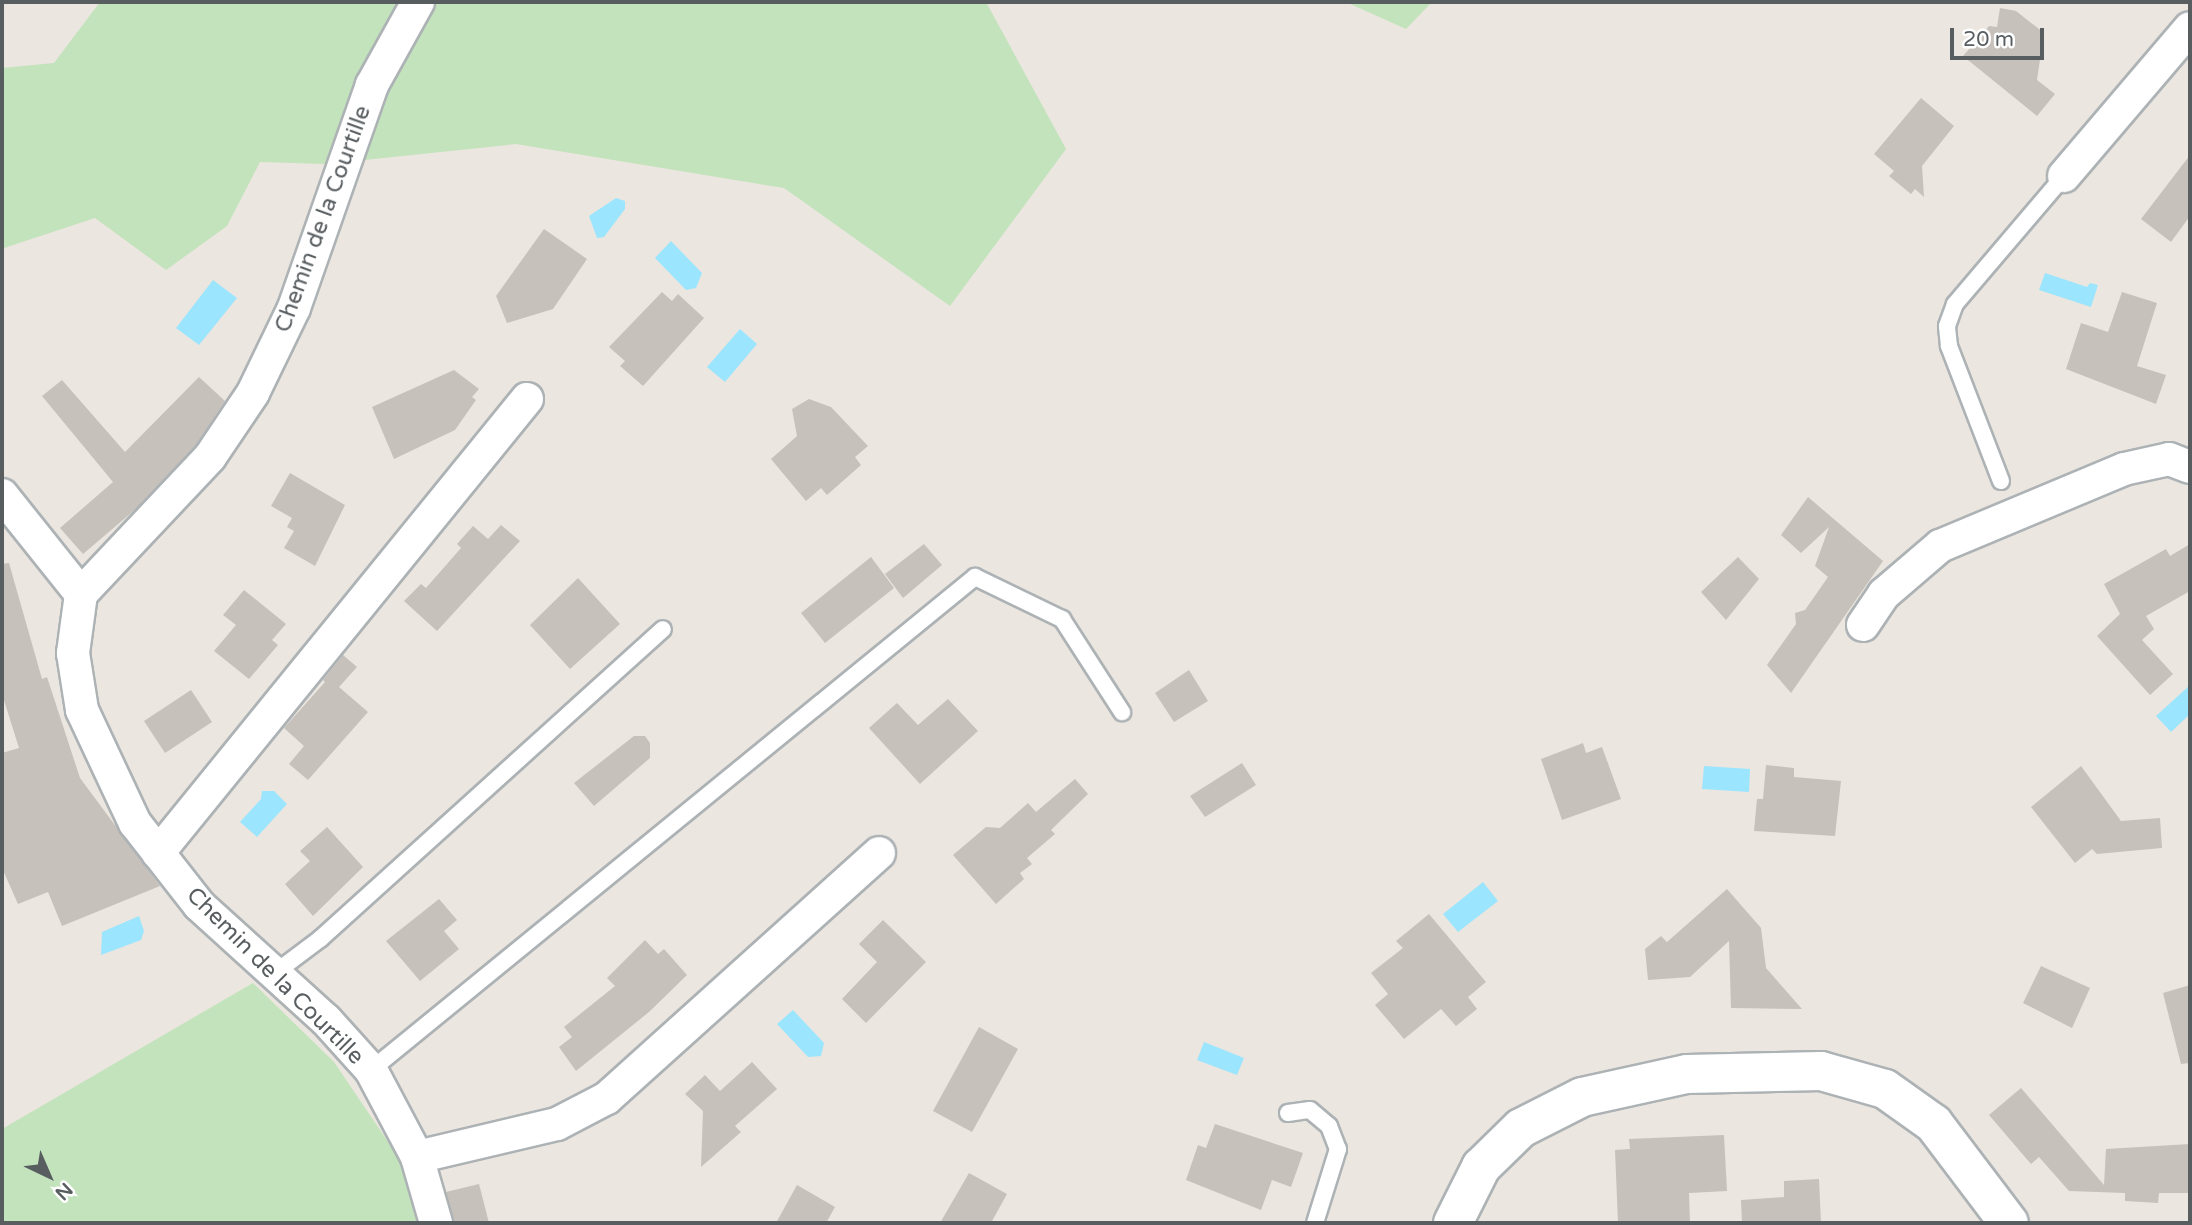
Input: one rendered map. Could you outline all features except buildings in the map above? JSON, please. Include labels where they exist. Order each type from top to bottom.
[{"type":"street","name":"Chemin de la Courtille","points":[[418,2],[372,85],[294,308],[253,393],[210,457],[81,594],[73,653],[82,710],[135,823],[199,905],[272,975],[326,1020],[371,1070],[417,1157],[436,1223]]},
{"type":"street","points":[[2064,176],[2190,28]]},
{"type":"street","points":[[158,853],[527,399]]},
{"type":"street","points":[[1863,625],[1884,594],[1940,547],[2124,469],[2169,459],[2190,467]]},
{"type":"street","points":[[2,495],[81,594]]},
{"type":"street","points":[[417,1157],[557,1124],[607,1098],[878,853]]},
{"type":"street","points":[[1452,1223],[1481,1167],[1521,1128],[1582,1097],[1687,1074],[1821,1072],[1885,1089],[1934,1124],[2009,1223]]},
{"type":"lane","points":[[2001,481],[1949,346],[1947,326],[1955,304],[2064,176]]},
{"type":"lane","points":[[371,1070],[975,577],[1062,619],[1122,712]]},
{"type":"lane","points":[[272,975],[320,939],[663,629]]},
{"type":"lane","points":[[1289,1113],[1310,1110],[1329,1126],[1338,1149],[1315,1223]]},
{"type":"green space","points":[[100,2],[986,2],[1066,149],[950,306],[784,188],[516,144],[326,164],[260,162],[227,226],[166,270],[95,218],[4,248],[2,68],[54,63]]},
{"type":"green space","points":[[1346,2],[1432,2],[1406,29]]},
{"type":"green space","points":[[253,983],[334,1062],[405,1167],[420,1223],[2,1223],[2,1129]]},
{"type":"water","points":[[616,198],[625,201],[625,209],[604,237],[597,238],[589,216]]},
{"type":"water","points":[[671,241],[702,273],[696,288],[686,290],[655,258]]},
{"type":"water","points":[[2045,273],[2087,287],[2090,283],[2098,285],[2091,307],[2039,290]]},
{"type":"water","points":[[213,280],[237,298],[199,345],[176,328]]},
{"type":"water","points":[[740,329],[757,344],[725,382],[707,367]]},
{"type":"water","points":[[2190,685],[2190,714],[2171,732],[2156,716]]},
{"type":"water","points":[[1704,766],[1750,769],[1749,792],[1702,789]]},
{"type":"water","points":[[262,791],[274,791],[287,804],[257,837],[240,822],[261,799]]},
{"type":"water","points":[[1483,882],[1498,901],[1458,932],[1443,914]]},
{"type":"water","points":[[139,916],[144,931],[141,940],[101,955],[102,932]]},
{"type":"water","points":[[793,1010],[824,1043],[821,1056],[808,1057],[777,1024]]},
{"type":"water","points":[[1204,1042],[1244,1058],[1237,1075],[1197,1060]]}]
